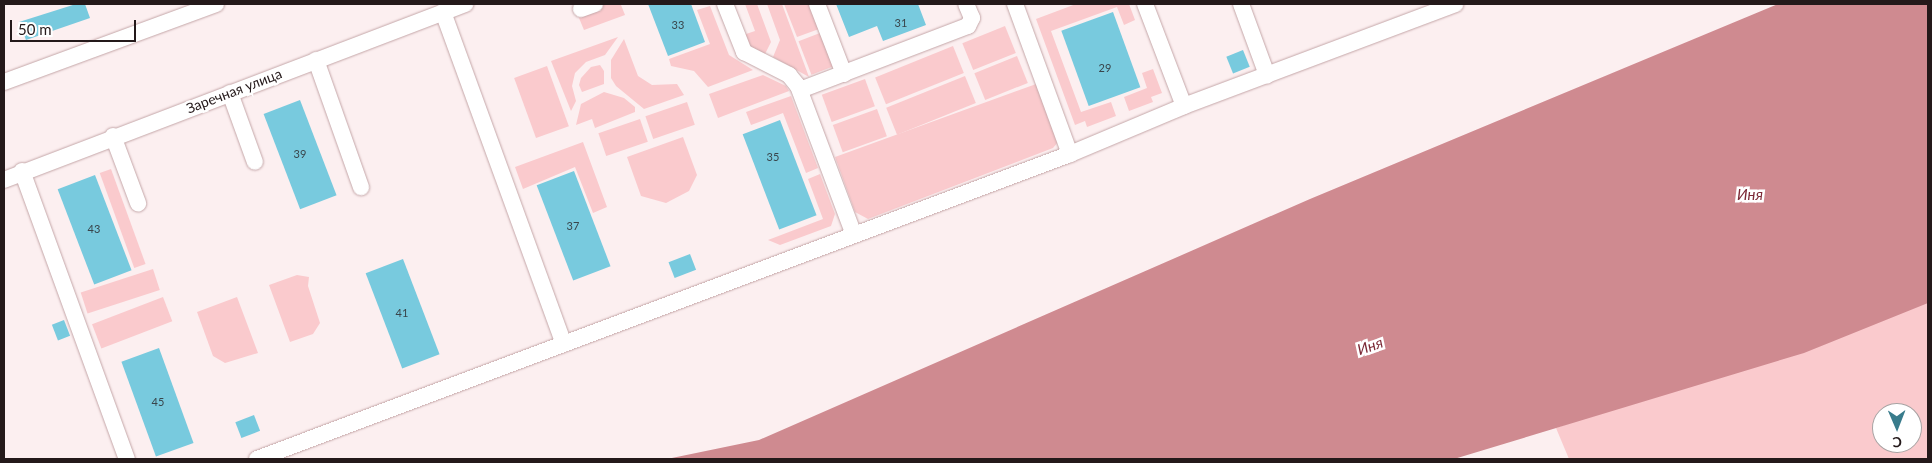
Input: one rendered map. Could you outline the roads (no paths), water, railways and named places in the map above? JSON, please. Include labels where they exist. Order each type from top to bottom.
[{"type":"street","points":[[4,82],[216,4]]},
{"type":"street","name":"Заречная улица","points":[[4,180],[113,136],[466,4]]},
{"type":"street","points":[[725,4],[744,52],[789,76],[800,90],[854,235]]},
{"type":"street","points":[[817,4],[844,74]]},
{"type":"street","points":[[800,90],[968,26],[972,18],[966,4]]},
{"type":"street","points":[[1015,4],[1070,154]]},
{"type":"street","points":[[1145,4],[1184,106]]},
{"type":"street","points":[[1241,4],[1267,75]]},
{"type":"street","points":[[257,459],[1070,154],[1184,106],[1456,4]]},
{"type":"street","points":[[443,12],[564,344]]},
{"type":"street","points":[[316,60],[361,187]]},
{"type":"street","points":[[230,92],[255,162]]},
{"type":"street","points":[[113,136],[138,203]]},
{"type":"street","points":[[22,172],[127,459]]},
{"type":"water","name":"Иня","points":[[1778,4],[1928,4],[1928,303],[1804,353],[1454,459],[667,459],[759,440],[1310,199]]}]
